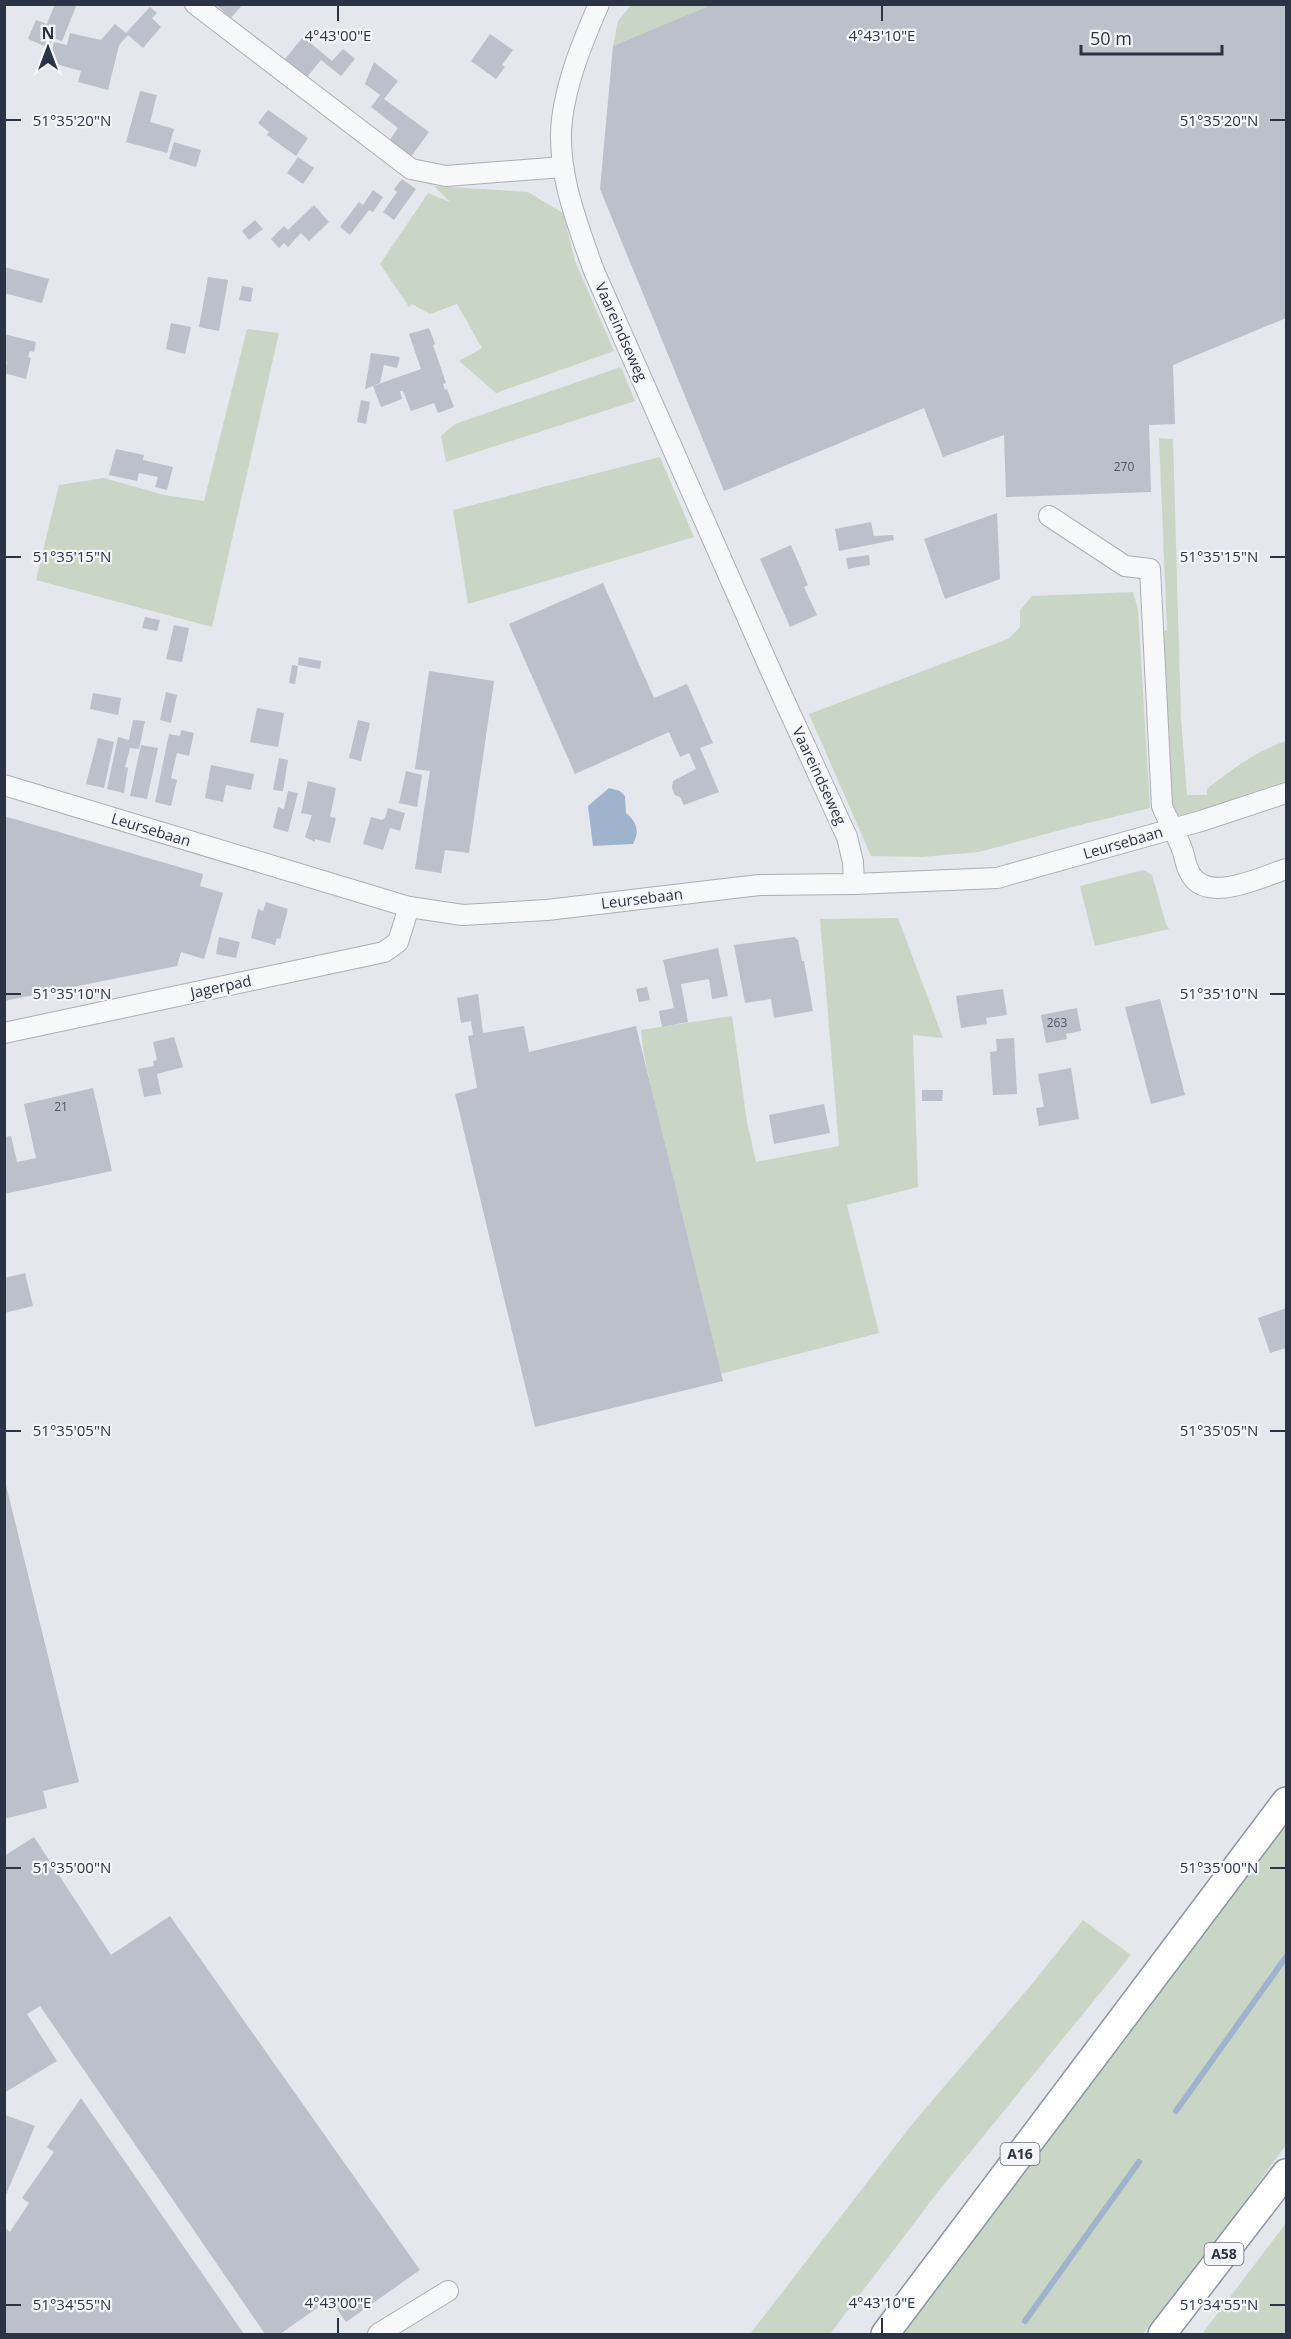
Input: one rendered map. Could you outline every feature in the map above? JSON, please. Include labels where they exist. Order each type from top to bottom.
[{"type":"highway","name":"A16","points":[[885,2334],[1287,1801]]},
{"type":"highway","name":"A58","points":[[1162,2334],[1287,2173]]},
{"type":"street","points":[[195,4],[411,169],[446,176],[563,167]]},
{"type":"street","name":"Vaareindseweg","points":[[599,4],[577,56],[562,119],[563,167],[570,204],[594,271],[769,668],[847,837],[853,862],[854,884]]},
{"type":"street","points":[[1049,516],[1125,566],[1150,568],[1162,806],[1171,829],[1182,847],[1189,872],[1195,880],[1209,888],[1225,889],[1287,869]]},
{"type":"street","name":"Leursebaan","points":[[4,785],[409,907],[464,915],[547,910],[759,885],[997,878],[1171,829],[1287,793]]},
{"type":"street","name":"Jagerpad","points":[[4,1033],[384,952],[398,942],[409,907]]},
{"type":"street","points":[[378,2334],[448,2290]]},
{"type":"green space","points":[[631,5],[714,5],[613,46],[618,21]]},
{"type":"green space","points":[[434,186],[528,192],[563,213],[575,261],[614,351],[496,393],[459,361],[482,348],[457,304],[430,314],[412,304],[409,307],[380,264],[428,193],[450,202]]},
{"type":"green space","points":[[247,329],[279,333],[212,627],[36,580],[59,485],[104,478],[164,495],[204,501]]},
{"type":"green space","points":[[621,367],[635,401],[446,462],[441,436],[455,424]]},
{"type":"green space","points":[[1159,438],[1173,439],[1181,718],[1187,795],[1207,795],[1207,789],[1254,755],[1286,741],[1286,781],[1181,816],[1175,813],[1170,804],[1159,633],[1167,630]]},
{"type":"green space","points":[[660,457],[694,537],[468,604],[453,510]]},
{"type":"green space","points":[[1133,592],[1138,609],[1150,808],[979,852],[922,857],[871,856],[809,714],[1008,639],[1020,627],[1020,610],[1032,596]]},
{"type":"green space","points":[[1143,870],[1152,875],[1169,929],[1095,946],[1080,886]]},
{"type":"green space","points":[[898,918],[943,1038],[913,1035],[918,1187],[847,1205],[879,1333],[713,1376],[643,1050],[641,1030],[732,1016],[747,1122],[756,1162],[839,1146],[820,919]]},
{"type":"green space","points":[[1286,1823],[1286,2145],[1222,2233],[1143,2334],[901,2334]]},
{"type":"green space","points":[[1083,1920],[1131,1955],[937,2193],[830,2334],[750,2334],[913,2123],[1032,1984]]},
{"type":"green space","points":[[1286,2223],[1286,2334],[1202,2334]]},
{"type":"water","points":[[609,788],[620,791],[625,796],[626,813],[636,827],[633,844],[593,846],[588,806]]},
{"type":"building","points":[[55,4],[77,4],[62,41],[53,38],[49,48],[28,39],[36,20],[47,24]]},
{"type":"building","points":[[215,4],[243,4],[231,18]]},
{"type":"building","points":[[714,4],[1286,4],[1286,318],[1173,365],[1175,424],[1149,425],[1151,492],[1006,497],[1004,435],[943,457],[924,408],[724,491],[600,189],[613,46]]},
{"type":"building","points":[[150,7],[157,13],[152,18],[161,27],[143,48],[128,35],[119,45],[108,90],[78,82],[81,71],[49,62],[54,42],[67,45],[70,33],[101,40],[115,24],[126,33]]},
{"type":"building","points":[[490,34],[513,50],[502,65],[505,67],[496,79],[471,61]]},
{"type":"building","points":[[303,37],[332,61],[343,49],[355,59],[341,76],[321,60],[307,77],[285,59]]},
{"type":"building","points":[[374,62],[398,81],[384,99],[429,132],[410,158],[389,141],[398,128],[371,107],[380,95],[365,84]]},
{"type":"building","points":[[140,91],[157,95],[150,122],[174,129],[167,153],[126,142]]},
{"type":"building","points":[[268,110],[308,138],[296,156],[267,135],[269,132],[258,123]]},
{"type":"building","points":[[174,142],[201,150],[196,167],[169,159]]},
{"type":"building","points":[[298,157],[314,168],[303,184],[287,173]]},
{"type":"building","points":[[402,179],[416,189],[394,220],[383,212],[397,192],[394,189]]},
{"type":"building","points":[[373,190],[383,197],[373,212],[369,210],[350,235],[340,227],[359,202],[363,205]]},
{"type":"building","points":[[314,205],[329,222],[309,241],[301,233],[288,247],[284,243],[279,248],[271,239],[284,226],[288,230]]},
{"type":"building","points":[[255,220],[263,229],[249,240],[242,231]]},
{"type":"building","points":[[4,267],[49,279],[42,303],[4,293]]},
{"type":"building","points":[[208,277],[228,280],[219,331],[199,327]]},
{"type":"building","points":[[242,286],[253,288],[251,302],[239,300]]},
{"type":"building","points":[[171,323],[191,327],[185,354],[166,349]]},
{"type":"building","points":[[429,328],[446,383],[443,384],[454,407],[438,413],[434,403],[411,411],[403,391],[400,391],[402,399],[381,407],[373,386],[421,369],[409,334]]},
{"type":"building","points":[[4,334],[36,342],[34,352],[30,351],[28,357],[31,358],[26,379],[4,373],[7,362],[4,362]]},
{"type":"building","points":[[371,353],[400,357],[397,368],[384,365],[380,383],[365,389]]},
{"type":"building","points":[[361,400],[370,402],[366,424],[357,422]]},
{"type":"building","points":[[116,449],[144,455],[143,460],[173,467],[167,490],[155,487],[158,477],[139,473],[137,481],[109,475]]},
{"type":"building","points":[[997,513],[1000,579],[945,599],[924,539]]},
{"type":"building","points":[[871,522],[874,536],[893,535],[894,540],[839,551],[835,529]]},
{"type":"building","points":[[791,545],[808,585],[804,587],[817,615],[790,627],[760,559]]},
{"type":"building","points":[[869,555],[870,565],[848,569],[846,558]]},
{"type":"building","points":[[603,583],[654,698],[687,684],[713,743],[700,748],[719,792],[684,805],[680,797],[675,795],[672,788],[673,781],[696,769],[689,753],[680,757],[669,732],[575,774],[509,624]]},
{"type":"building","points":[[145,617],[160,620],[157,631],[142,628]]},
{"type":"building","points":[[174,625],[189,628],[182,662],[166,659]]},
{"type":"building","points":[[299,657],[321,661],[320,669],[298,665]]},
{"type":"building","points":[[292,665],[298,666],[295,684],[289,683]]},
{"type":"building","points":[[429,671],[494,681],[469,853],[445,850],[441,873],[415,869],[430,771],[415,769]]},
{"type":"building","points":[[166,692],[177,695],[171,723],[160,720]]},
{"type":"building","points":[[93,693],[121,698],[118,715],[90,709]]},
{"type":"building","points":[[257,708],[284,713],[278,747],[250,742]]},
{"type":"building","points":[[133,720],[145,721],[139,749],[130,748],[125,767],[128,768],[124,793],[107,789],[118,737],[129,740]]},
{"type":"building","points":[[358,720],[370,723],[361,761],[349,758]]},
{"type":"building","points":[[181,730],[194,733],[189,756],[177,753],[171,778],[177,780],[171,806],[155,802],[169,734],[180,736]]},
{"type":"building","points":[[98,738],[114,742],[104,788],[86,784]]},
{"type":"building","points":[[141,745],[158,748],[147,799],[130,796]]},
{"type":"building","points":[[279,758],[288,760],[283,791],[273,790]]},
{"type":"building","points":[[211,765],[254,774],[251,790],[226,785],[223,802],[205,798]]},
{"type":"building","points":[[406,771],[422,775],[417,807],[399,803]]},
{"type":"building","points":[[308,781],[336,788],[330,817],[336,818],[330,843],[315,839],[315,842],[305,837],[312,815],[301,813]]},
{"type":"building","points":[[288,791],[298,793],[288,832],[273,828],[278,807],[284,809]]},
{"type":"building","points":[[388,808],[405,813],[400,831],[390,828],[383,850],[363,844],[371,817],[382,820]]},
{"type":"building","points":[[4,816],[203,874],[200,886],[223,893],[204,959],[181,952],[177,966],[4,1001]]},
{"type":"building","points":[[266,902],[288,909],[280,939],[277,938],[275,945],[251,938],[258,909],[263,911]]},
{"type":"building","points":[[219,937],[240,942],[236,958],[216,954]]},
{"type":"building","points":[[794,937],[798,940],[802,961],[804,961],[813,1011],[774,1018],[771,999],[745,1003],[734,945]]},
{"type":"building","points":[[718,948],[728,996],[712,999],[709,979],[681,984],[688,1022],[662,1027],[659,1011],[674,1008],[663,960]]},
{"type":"building","points":[[647,987],[650,1000],[639,1002],[636,989]]},
{"type":"building","points":[[1003,989],[1007,1015],[986,1018],[987,1024],[961,1028],[956,996]]},
{"type":"building","points":[[478,994],[483,1033],[524,1026],[529,1052],[636,1026],[723,1381],[535,1427],[455,1094],[477,1088],[468,1036],[473,1035],[471,1021],[461,1023],[457,998]]},
{"type":"building","points":[[1160,999],[1185,1095],[1151,1104],[1125,1007]]},
{"type":"building","points":[[1077,1008],[1081,1031],[1066,1034],[1067,1039],[1046,1043],[1041,1015]]},
{"type":"building","points":[[174,1037],[183,1067],[157,1074],[161,1094],[144,1097],[138,1069],[154,1066],[153,1061],[157,1060],[153,1042]]},
{"type":"building","points":[[1014,1038],[1017,1094],[993,1095],[990,1052],[997,1051],[996,1039]]},
{"type":"building","points":[[1071,1068],[1079,1119],[1039,1126],[1036,1108],[1044,1107],[1038,1074]]},
{"type":"building","points":[[93,1088],[112,1171],[4,1194],[4,1137],[11,1136],[17,1162],[36,1158],[24,1104]]},
{"type":"building","points":[[922,1090],[943,1090],[942,1101],[922,1101]]},
{"type":"building","points":[[824,1104],[830,1133],[774,1144],[769,1115]]},
{"type":"building","points":[[25,1273],[33,1306],[4,1313],[4,1278]]},
{"type":"building","points":[[1286,1308],[1286,1348],[1270,1353],[1258,1318]]},
{"type":"building","points":[[4,1477],[79,1782],[43,1791],[47,1808],[4,1819]]},
{"type":"building","points":[[34,1837],[111,1955],[170,1916],[420,2270],[346,2322],[330,2299],[280,2334],[265,2334],[40,2006],[27,2014],[57,2061],[4,2093],[4,1856]]},
{"type":"building","points":[[81,2098],[244,2334],[4,2334],[4,2230],[5,2228],[10,2232],[29,2203],[22,2198],[54,2152],[47,2147]]},
{"type":"building","points":[[5,2115],[35,2126],[5,2197]]},
{"type":"waterway","points":[[1176,2111],[1286,1957]]},
{"type":"waterway","points":[[1025,2321],[1139,2162]]}]
